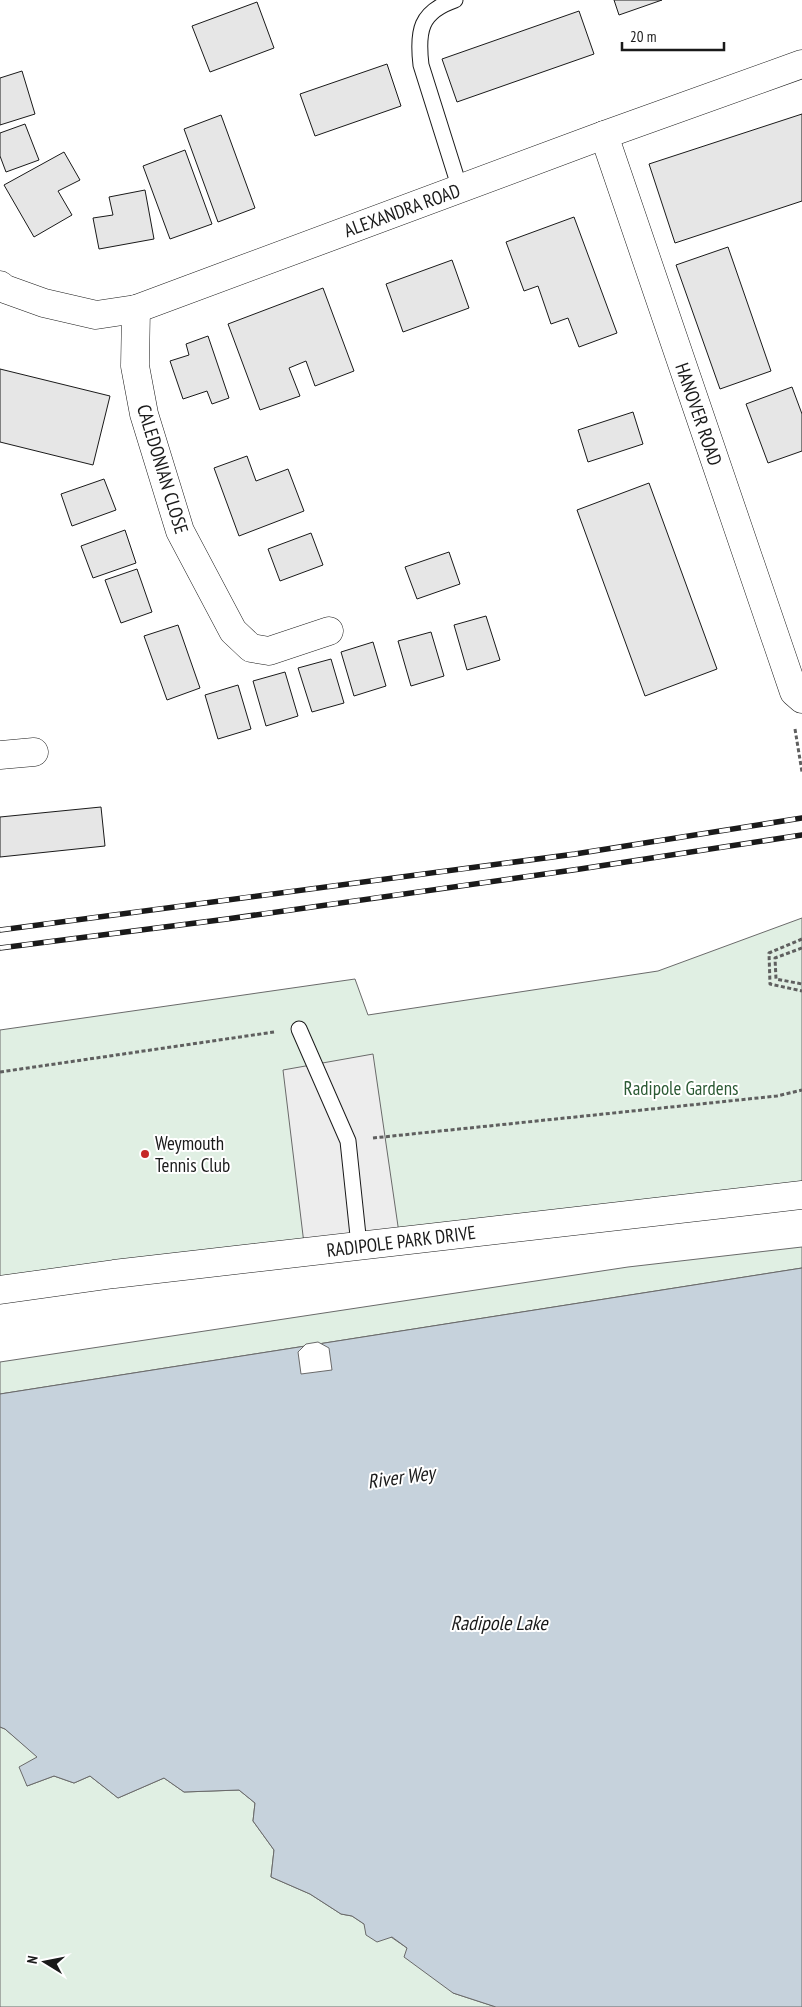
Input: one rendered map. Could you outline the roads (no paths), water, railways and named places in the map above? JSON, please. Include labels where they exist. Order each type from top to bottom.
[{"type":"street","name":"ALEXANDRA ROAD","points":[[0,285],[5,289],[44,303],[96,315],[136,309],[604,135],[802,64]]},
{"type":"street","name":"HANOVER ROAD","points":[[604,135],[798,696]]},
{"type":"street","name":"CALEDONIAN CLOSE","points":[[136,309],[135,366],[144,414],[180,531],[233,631],[251,648],[269,651],[329,631]]},
{"type":"street","points":[[0,755],[34,752]]},
{"type":"street","name":"RADIPOLE PARK DRIVE","points":[[0,1290],[114,1274],[802,1195]]},
{"type":"lane","points":[[455,0],[434,10],[425,20],[419,32],[419,48],[421,65],[460,189]]},
{"type":"lane","points":[[299,1028],[348,1141],[359,1245]]},
{"type":"water","name":"Radipole Lake","points":[[802,1268],[802,2007],[496,2007],[453,1993],[404,1957],[407,1948],[392,1937],[377,1942],[366,1935],[364,1924],[352,1916],[341,1914],[310,1894],[271,1877],[274,1850],[253,1821],[255,1803],[239,1790],[184,1792],[164,1778],[118,1798],[90,1776],[74,1783],[54,1776],[27,1786],[19,1767],[37,1757],[5,1729],[0,1727],[0,1394]]},
{"type":"railway","points":[[0,930],[575,854],[802,818]]},
{"type":"railway","points":[[0,948],[227,919],[580,869],[802,835]]},
{"type":"place","name":"Weymouth Tennis Club","points":[[145,1154]]},
{"type":"park label","name":"Radipole Gardens","points":[[681,1088]]},
{"type":"water label","name":"River Wey","points":[[401,1477]]}]
